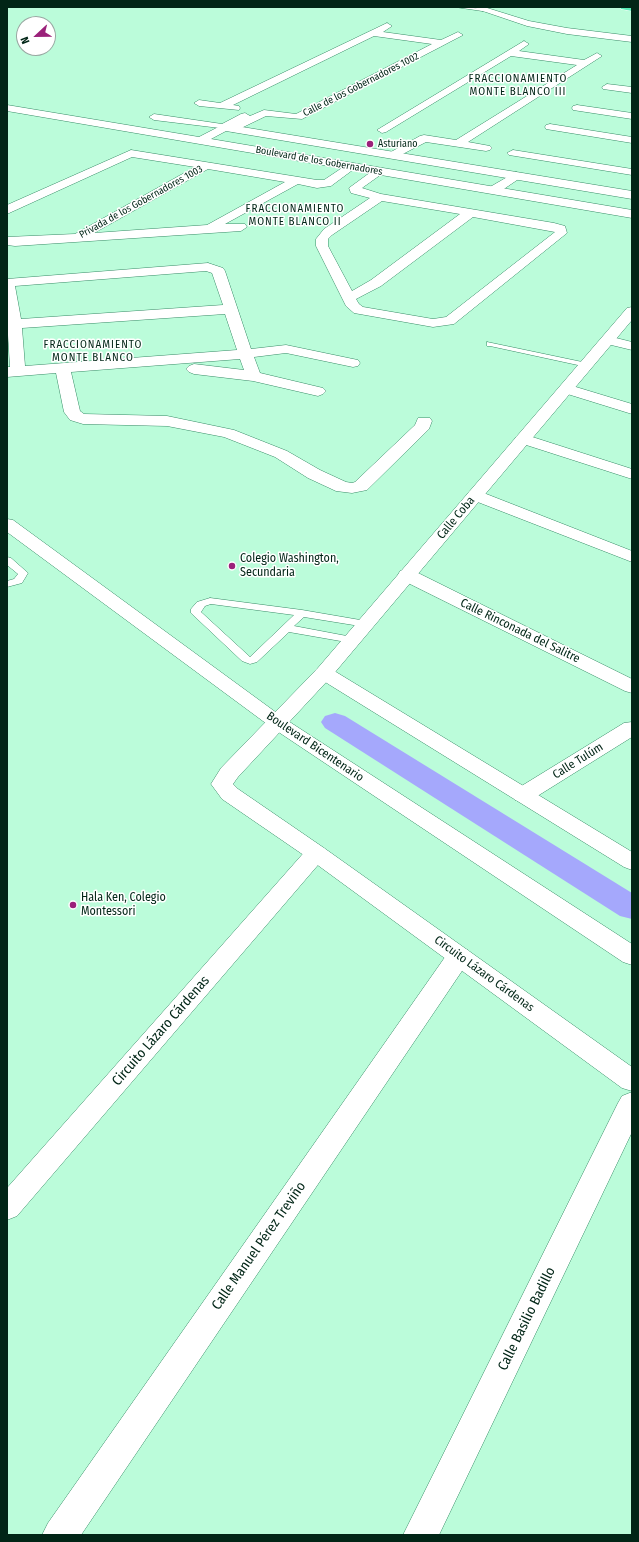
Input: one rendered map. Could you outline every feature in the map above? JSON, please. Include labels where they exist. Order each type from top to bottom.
[{"type":"highway","points":[[624,7],[632,8]]},
{"type":"street","points":[[475,7],[527,23],[567,31],[632,39]]},
{"type":"street","points":[[222,106],[387,26]]},
{"type":"street","name":"Calle de los Gobernadores 1002","points":[[374,33],[442,43]]},
{"type":"street","name":"Calle de los Gobernadores 1002","points":[[199,103],[298,117],[458,35]]},
{"type":"street","points":[[381,153],[406,135],[382,130],[524,44]]},
{"type":"street","points":[[510,53],[586,63]]},
{"type":"street","points":[[459,143],[597,56]]},
{"type":"street","points":[[607,87],[632,90]]},
{"type":"street","name":"Boulevard de los Gobernadores","points":[[7,108],[632,214]]},
{"type":"street","points":[[577,108],[632,116]]},
{"type":"street","points":[[200,141],[259,112]]},
{"type":"street","points":[[577,132],[604,112]]},
{"type":"street","name":"Boulevard de los Gobernadores","points":[[154,117],[632,195]]},
{"type":"street","points":[[550,128],[632,140]]},
{"type":"street","points":[[393,155],[424,138],[486,148]]},
{"type":"street","name":"Privada de los Gobernadores 1003","points":[[7,210],[131,153],[208,165],[294,182],[317,184],[327,183],[352,166]]},
{"type":"street","points":[[513,153],[632,172]]},
{"type":"street","name":"Privada de los Gobernadores 1003","points":[[76,238],[208,165]]},
{"type":"street","points":[[379,171],[355,188],[358,192],[554,227],[561,229],[561,233],[455,318],[433,323],[359,310],[353,306],[350,297],[322,246],[322,239],[328,232],[380,197]]},
{"type":"street","points":[[494,190],[516,176]]},
{"type":"street","name":"Privada de los Gobernadores 1003","points":[[205,230],[294,182]]},
{"type":"street","points":[[350,297],[376,283],[471,212]]},
{"type":"street","name":"Privada de los Gobernadores 1003","points":[[7,241],[241,227]]},
{"type":"street","points":[[253,376],[218,271],[208,267],[19,280],[11,282],[8,285],[15,324],[13,371],[64,372],[200,368],[253,376],[318,391]]},
{"type":"street","points":[[15,324],[231,309]]},
{"type":"street","name":"Calle Coba","points":[[278,723],[324,673],[632,311]]},
{"type":"street","points":[[608,340],[632,346]]},
{"type":"street","points":[[7,381],[64,372],[286,349],[353,363]]},
{"type":"street","points":[[64,372],[72,412],[76,416],[83,419],[167,422],[228,433],[281,454],[314,474],[342,487],[352,488],[361,486],[423,426],[424,421]]},
{"type":"street","points":[[566,389],[632,409]]},
{"type":"street","points":[[523,439],[632,474]]},
{"type":"street","points":[[476,495],[632,557]]},
{"type":"street","name":"Boulevard Bicentenario","points":[[7,524],[278,723],[632,956]]},
{"type":"street","name":"Calle Rinconada del Salitre","points":[[407,575],[632,687]]},
{"type":"street","points":[[324,673],[632,862]]},
{"type":"street","name":"Circuito Lázaro Cárdenas","points":[[278,723],[228,773],[222,784],[230,794],[316,853],[632,1081]]},
{"type":"street","name":"Calle Tulúm","points":[[523,795],[632,728]]},
{"type":"street","name":"Circuito Lázaro Cárdenas","points":[[7,1208],[316,853]]},
{"type":"street","name":"Calle Manuel Pérez Treviño","points":[[60,1535],[459,956]]},
{"type":"street","name":"Calle Basilio Badillo","points":[[421,1535],[632,1103]]},
{"type":"lane","points":[[457,7],[488,11]]},
{"type":"lane","points":[[490,344],[587,365]]},
{"type":"lane","points":[[7,560],[23,573],[18,581],[7,584]]},
{"type":"lane","points":[[302,613],[253,660],[250,661],[196,613],[196,608],[201,604],[210,602],[302,613],[366,624]]},
{"type":"lane","points":[[287,628],[352,640]]},
{"type":"waterway","points":[[335,722],[632,908]]},
{"type":"place","name":"Asturiano","points":[[370,144]]},
{"type":"place","name":"Colegio Washington, Secundaria","points":[[232,566]]},
{"type":"place","name":"Hala Ken, Colegio Montessori","points":[[73,905]]},
{"type":"district","name":"FRACCIONAMIENTO MONTE BLANCO III","points":[[518,85]]},
{"type":"district","name":"FRACCIONAMIENTO MONTE BLANCO II","points":[[295,215]]},
{"type":"district","name":"FRACCIONAMIENTO MONTE BLANCO","points":[[93,351]]}]
